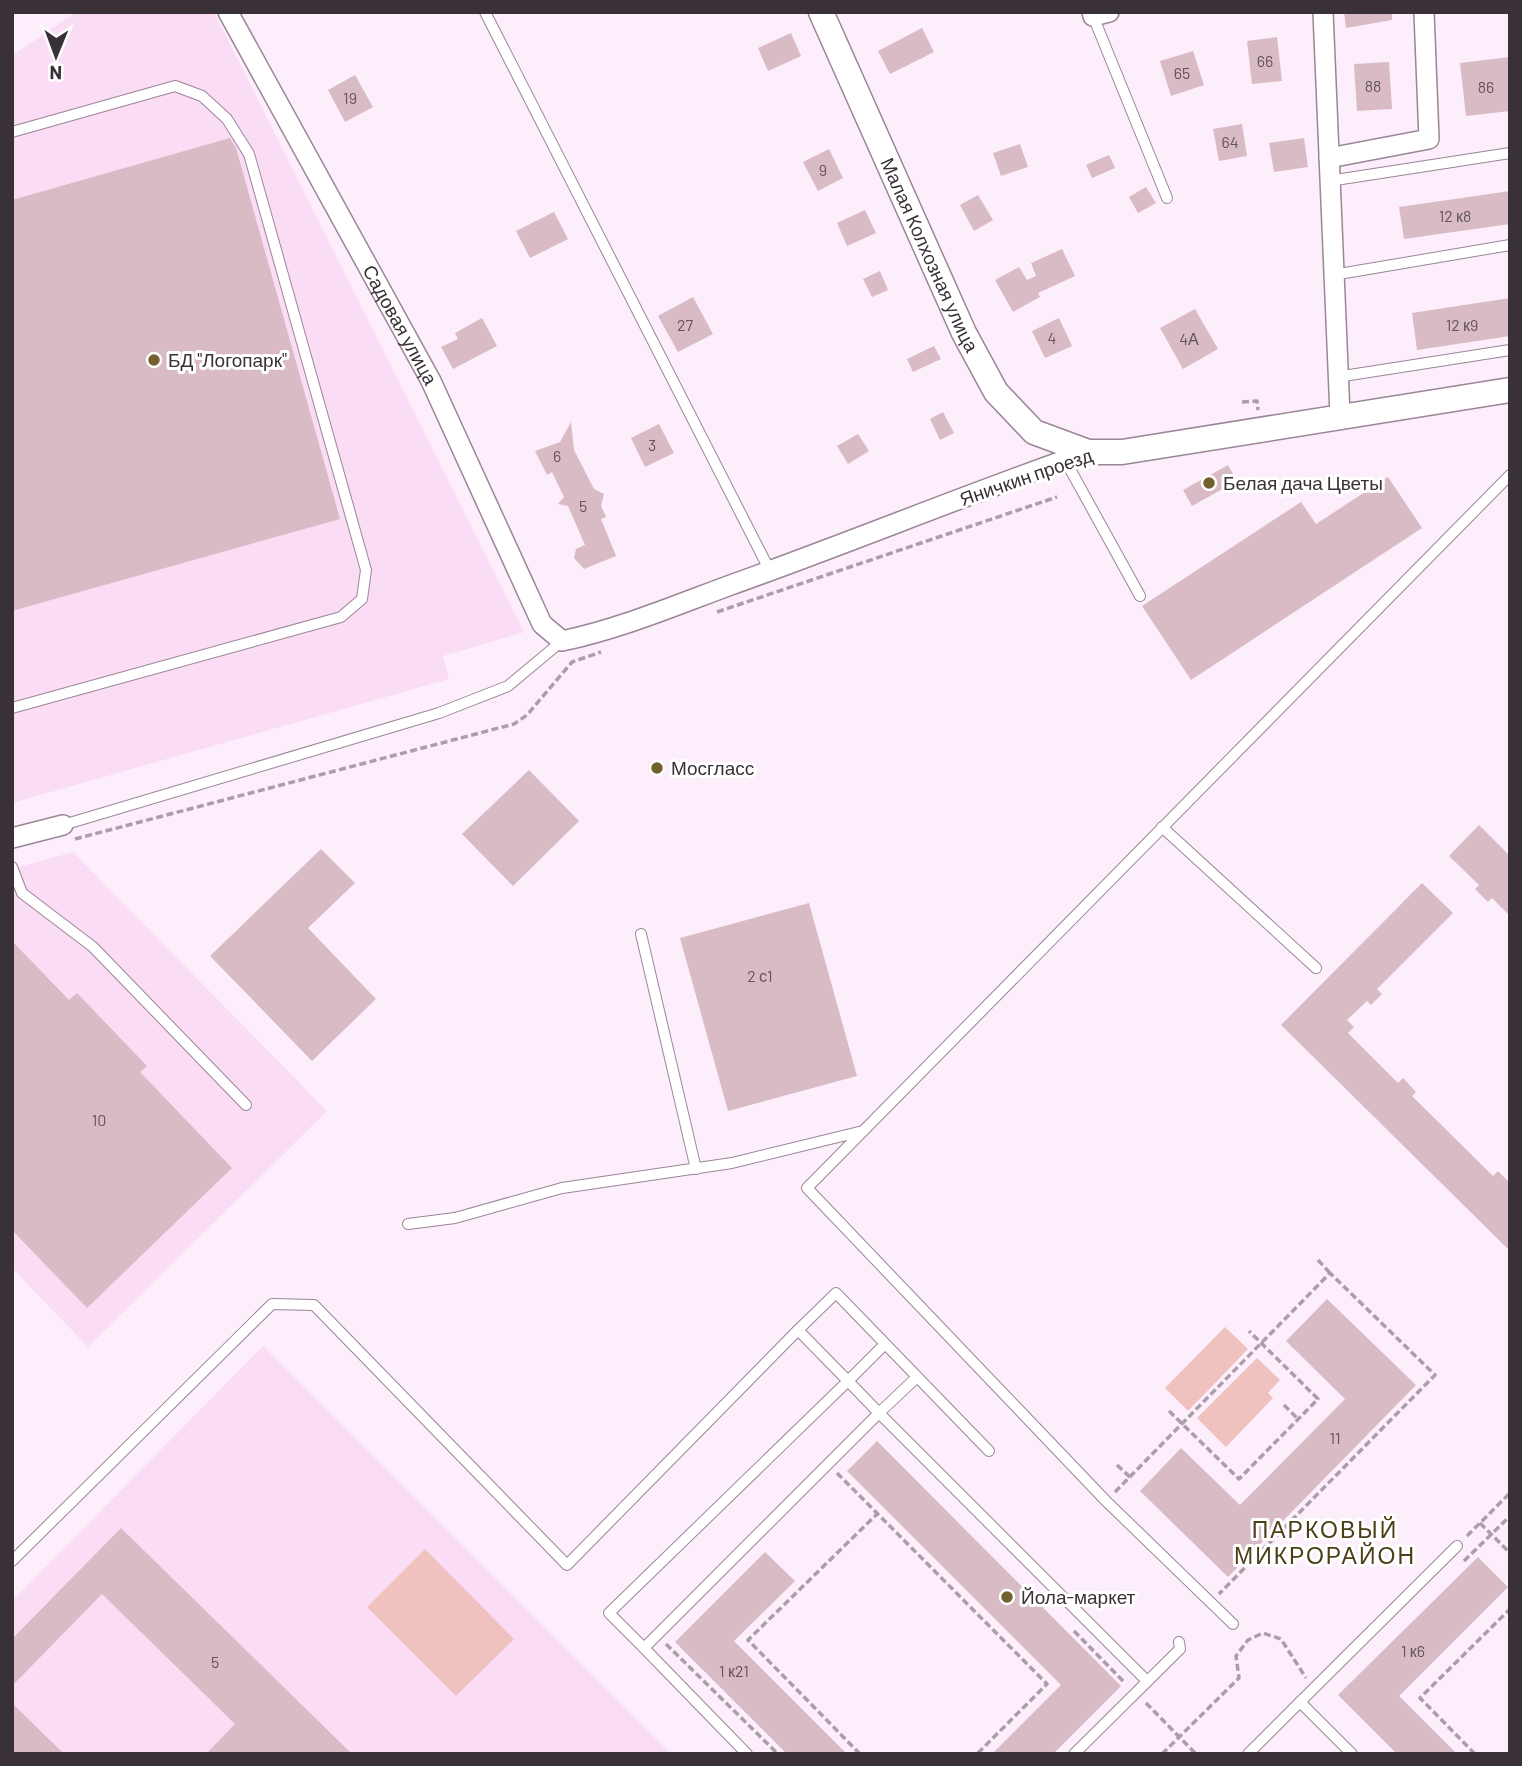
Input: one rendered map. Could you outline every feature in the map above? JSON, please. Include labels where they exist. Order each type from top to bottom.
[{"type":"street","name":"Садовая улица","points":[[228,12],[431,381],[542,624],[562,641]]},
{"type":"street","name":"Малая Колхозная улица","points":[[821,12],[964,333],[996,392],[1034,432],[1077,456]]},
{"type":"street","points":[[1323,12],[1336,377],[1340,415]]},
{"type":"street","points":[[1329,158],[1429,139],[1424,12]]},
{"type":"street","name":"Яничкин проезд","points":[[562,641],[593,635],[1077,456],[1122,452],[1340,415],[1510,390]]},
{"type":"street","points":[[12,838],[66,833]]},
{"type":"lane","points":[[485,12],[771,571]]},
{"type":"lane","points":[[1098,13],[1167,198]]},
{"type":"lane","points":[[12,132],[175,86],[202,96],[227,119],[249,154],[366,570],[362,599],[341,617],[12,708]]},
{"type":"lane","points":[[1329,181],[1510,153]]},
{"type":"lane","points":[[1333,275],[1510,245]]},
{"type":"lane","points":[[1336,377],[1510,350]]},
{"type":"lane","points":[[1077,456],[1140,596]]},
{"type":"lane","points":[[1233,1624],[1106,1501],[807,1188],[1510,475]]},
{"type":"lane","points":[[66,833],[439,713],[508,686],[562,641]]},
{"type":"lane","points":[[1163,827],[1316,968]]},
{"type":"lane","points":[[12,867],[22,893],[93,947],[246,1105]]},
{"type":"lane","points":[[641,934],[695,1169]]},
{"type":"lane","points":[[408,1224],[455,1218],[562,1188],[732,1163],[864,1131]]},
{"type":"lane","points":[[12,1561],[272,1304],[314,1305],[567,1565],[836,1293],[989,1451]]},
{"type":"lane","points":[[798,1330],[1147,1681]]},
{"type":"lane","points":[[747,1754],[609,1614],[885,1344]]},
{"type":"lane","points":[[644,1648],[917,1377]]},
{"type":"lane","points":[[1248,1754],[1457,1546]]},
{"type":"lane","points":[[1074,1754],[1180,1649],[1179,1642]]},
{"type":"lane","points":[[1300,1702],[1352,1754]]},
{"type":"path","points":[[714,613],[1057,497]]},
{"type":"path","points":[[66,833],[514,724],[527,715],[572,662],[611,649]]},
{"type":"path","points":[[1210,1602],[1435,1375],[1318,1260]]},
{"type":"path","points":[[1106,1501],[1330,1273]]},
{"type":"path","points":[[1169,1411],[1239,1479],[1318,1399],[1250,1331]]},
{"type":"path","points":[[1284,1405],[1298,1419]]},
{"type":"path","points":[[826,1481],[844,1463]]},
{"type":"path","points":[[1117,1465],[1130,1478]]},
{"type":"path","points":[[835,1471],[1047,1684],[977,1754]]},
{"type":"path","points":[[1457,1546],[1510,1493]]},
{"type":"path","points":[[860,1754],[748,1640],[877,1514]]},
{"type":"path","points":[[1480,1523],[1510,1553]]},
{"type":"path","points":[[1475,1754],[1420,1698],[1510,1609]]},
{"type":"path","points":[[1069,1625],[1196,1754]]},
{"type":"path","points":[[1161,1754],[1239,1678],[1236,1656],[1248,1640],[1263,1633],[1281,1639],[1312,1690]]},
{"type":"path","points":[[665,1643],[778,1754]]},
{"type":"shaded area","points":[[76,12],[214,12],[524,632],[443,656],[449,679],[12,803],[12,56]]},
{"type":"shaded area","points":[[73,852],[327,1111],[88,1347],[12,1268],[12,869]]},
{"type":"shaded area","points":[[1225,1327],[1248,1349],[1188,1411],[1165,1388]]},
{"type":"shaded area","points":[[263,1346],[671,1754],[12,1754],[12,1601]]},
{"type":"shaded area","points":[[1257,1358],[1280,1380],[1268,1393],[1273,1398],[1226,1447],[1197,1418]]},
{"type":"shaded area","points":[[425,1549],[514,1639],[456,1696],[367,1607]]},
{"type":"building","points":[[1344,12],[1392,12],[1392,20],[1346,28]]},
{"type":"building","points":[[922,28],[934,52],[890,74],[878,51]]},
{"type":"building","points":[[791,33],[801,56],[768,71],[758,48]]},
{"type":"building","points":[[1277,37],[1282,81],[1252,84],[1247,41]]},
{"type":"building","points":[[1193,51],[1204,85],[1171,96],[1160,61]]},
{"type":"building","points":[[1510,57],[1510,111],[1466,116],[1460,63]]},
{"type":"building","points":[[1389,62],[1392,109],[1357,111],[1354,64]]},
{"type":"building","points":[[355,75],[373,107],[345,122],[328,90]]},
{"type":"building","points":[[1242,124],[1247,156],[1219,161],[1213,129]]},
{"type":"building","name":"БД \"Логопарк\"","points":[[230,138],[236,148],[340,519],[12,611],[12,200]]},
{"type":"building","points":[[1304,138],[1308,167],[1274,172],[1269,143]]},
{"type":"building","points":[[1020,144],[1028,167],[1001,176],[993,153]]},
{"type":"building","points":[[829,149],[843,178],[818,191],[803,162]]},
{"type":"building","points":[[1109,155],[1115,168],[1092,178],[1086,165]]},
{"type":"building","points":[[1146,187],[1156,203],[1138,213],[1129,197]]},
{"type":"building","points":[[1510,191],[1510,224],[1404,239],[1399,207]]},
{"type":"building","points":[[978,195],[993,220],[974,231],[960,205]]},
{"type":"building","points":[[865,210],[876,233],[847,246],[837,223]]},
{"type":"building","points":[[554,212],[568,239],[530,258],[516,231]]},
{"type":"building","points":[[1062,249],[1075,276],[1038,293],[1040,297],[1013,312],[995,280],[1019,267],[1027,280],[1036,276],[1031,263]]},
{"type":"building","points":[[880,271],[888,290],[872,297],[863,279]]},
{"type":"building","points":[[693,297],[713,334],[678,352],[658,316]]},
{"type":"building","points":[[1510,298],[1510,336],[1417,350],[1412,313]]},
{"type":"building","points":[[1195,309],[1218,349],[1183,369],[1160,328]]},
{"type":"building","points":[[482,318],[497,346],[453,369],[441,347],[458,339],[455,333]]},
{"type":"building","points":[[1059,318],[1072,346],[1045,358],[1032,331]]},
{"type":"building","points":[[934,346],[941,359],[913,372],[907,359]]},
{"type":"building","points":[[943,412],[954,433],[940,440],[930,419]]},
{"type":"building","points":[[571,422],[574,450],[594,489],[604,494],[601,506],[606,517],[601,519],[616,556],[584,569],[574,558],[576,549],[585,545],[568,506],[558,504],[564,497],[552,472],[547,475],[535,451],[560,442]]},
{"type":"building","points":[[659,424],[674,453],[645,467],[631,438]]},
{"type":"building","points":[[858,434],[869,451],[848,464],[837,446]]},
{"type":"building","points":[[1228,465],[1237,481],[1192,506],[1183,490]]},
{"type":"building","points":[[1388,477],[1422,528],[1191,680],[1142,606],[1301,502],[1316,524]]},
{"type":"building","points":[[529,770],[579,821],[513,886],[462,834]]},
{"type":"building","points":[[1479,825],[1510,856],[1510,916],[1492,898],[1488,902],[1475,889],[1479,885],[1449,856]]},
{"type":"building","points":[[321,849],[355,883],[308,928],[376,999],[312,1061],[210,956]]},
{"type":"building","points":[[1422,883],[1453,913],[1377,989],[1382,994],[1371,1005],[1367,1001],[1347,1020],[1354,1027],[1348,1033],[1398,1083],[1403,1078],[1416,1092],[1412,1096],[1493,1176],[1498,1171],[1510,1183],[1510,1251],[1281,1025]]},
{"type":"building","points":[[809,903],[857,1076],[728,1111],[680,938]]},
{"type":"building","points":[[12,941],[69,1000],[77,993],[147,1066],[140,1072],[232,1168],[87,1308],[12,1230]]},
{"type":"building","points":[[1327,1299],[1416,1385],[1228,1577],[1140,1491],[1181,1448],[1240,1505],[1345,1399],[1286,1341]]},
{"type":"building","points":[[877,1441],[1121,1686],[1053,1754],[992,1754],[1061,1685],[847,1471]]},
{"type":"building","points":[[121,1528],[352,1754],[206,1754],[235,1724],[102,1594],[12,1686],[12,1639]]},
{"type":"building","points":[[765,1552],[795,1581],[734,1641],[847,1754],[787,1754],[675,1642]]},
{"type":"building","points":[[1478,1557],[1508,1587],[1399,1696],[1457,1754],[1397,1754],[1338,1695]]},
{"type":"building","points":[[12,1703],[64,1754],[12,1754]]},
{"type":"place","name":"БД \"Логопарк\"","points":[[154,360]]},
{"type":"place","name":"Белая дача Цветы","points":[[1209,483]]},
{"type":"place","name":"Мосгласс","points":[[657,768]]},
{"type":"place","name":"Йола-маркет","points":[[1007,1597]]},
{"type":"district","name":"ПАРКОВЫЙ МИКРОРАЙОН","points":[[1325,1543]]}]
